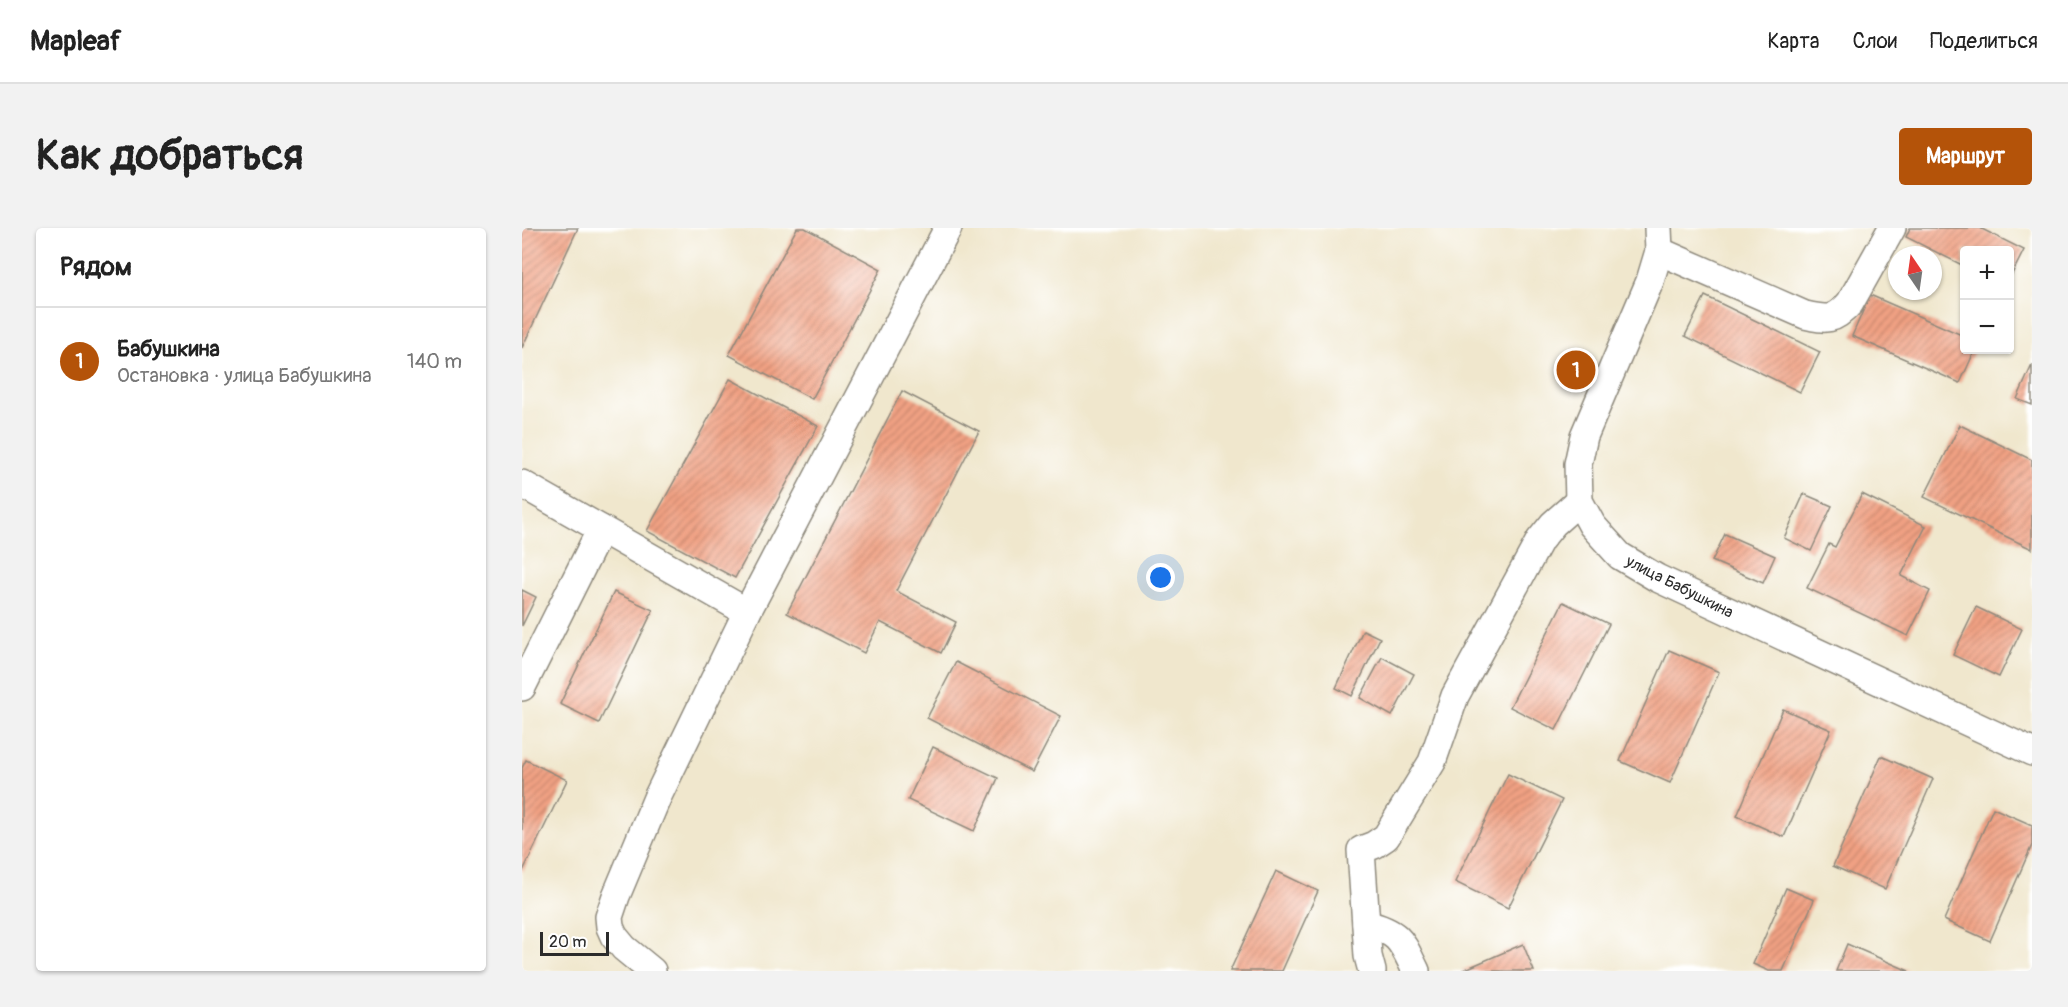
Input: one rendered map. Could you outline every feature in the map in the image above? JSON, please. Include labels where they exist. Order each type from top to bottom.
[{"type":"street","points":[[652,971],[624,948],[614,936],[609,917],[616,897],[657,798],[747,612],[948,228]]},
{"type":"street","points":[[1659,240],[1805,315],[1823,319],[1832,318],[1841,313],[1850,303],[1892,228]]},
{"type":"street","name":"улица Бабушкина","points":[[1659,240],[1650,281],[1584,436],[1578,464],[1579,501],[1592,525],[1605,542],[1620,555],[1657,578],[2032,752]]},
{"type":"street","points":[[522,484],[747,612]]},
{"type":"street","points":[[1372,971],[1368,956],[1361,850],[1386,837],[1432,762],[1455,696],[1539,540],[1552,524],[1579,501]]},
{"type":"street","points":[[522,687],[601,529]]},
{"type":"street","points":[[1366,924],[1393,933],[1401,940],[1416,971]]},
{"type":"building","points":[[522,228],[578,228],[522,348]]},
{"type":"building","points":[[797,228],[805,228],[881,269],[812,399],[729,355]]},
{"type":"building","points":[[1910,228],[1980,228],[2024,250],[2014,270],[2014,246],[1960,246],[1960,264],[1942,255],[1942,246],[1924,246],[1906,237]]},
{"type":"building","points":[[1870,295],[1960,334],[1960,354],[1973,354],[1960,383],[1852,336]]},
{"type":"building","points":[[1705,296],[1820,352],[1800,392],[1685,336]]},
{"type":"building","points":[[2032,365],[2032,405],[2017,399]]},
{"type":"building","points":[[730,379],[818,426],[735,578],[647,531]]},
{"type":"building","points":[[902,391],[979,431],[896,591],[956,622],[941,653],[880,622],[864,653],[787,613]]},
{"type":"building","points":[[1960,425],[2032,460],[2032,549],[1924,497]]},
{"type":"building","points":[[1804,494],[1832,506],[1811,551],[1784,538]]},
{"type":"building","points":[[1862,494],[1926,526],[1901,576],[1930,591],[1908,636],[1807,588],[1829,544],[1835,547]]},
{"type":"building","points":[[1725,534],[1775,556],[1763,583],[1712,561]]},
{"type":"building","points":[[522,590],[536,597],[522,626]]},
{"type":"building","points":[[614,592],[653,610],[599,723],[560,704]]},
{"type":"building","points":[[1563,602],[1609,624],[1556,730],[1510,707]]},
{"type":"building","points":[[1976,607],[2022,629],[1999,677],[1953,655]]},
{"type":"building","points":[[1363,630],[1380,638],[1352,696],[1336,688]]},
{"type":"building","points":[[1669,650],[1719,672],[1670,783],[1620,761]]},
{"type":"building","points":[[1382,657],[1414,674],[1392,716],[1360,698]]},
{"type":"building","points":[[956,662],[1061,716],[1032,772],[927,718]]},
{"type":"building","points":[[1783,709],[1831,730],[1784,837],[1737,816]]},
{"type":"building","points":[[933,747],[998,778],[974,831],[908,800]]},
{"type":"building","points":[[1881,756],[1933,779],[1885,889],[1833,866]]},
{"type":"building","points":[[526,760],[567,780],[522,873],[522,768]]},
{"type":"building","points":[[1508,774],[1562,800],[1508,908],[1455,882]]},
{"type":"building","points":[[1993,808],[2032,825],[2032,845],[1990,941],[1944,920]]},
{"type":"building","points":[[1276,871],[1318,891],[1282,971],[1230,971]]},
{"type":"building","points":[[1786,888],[1814,900],[1783,971],[1769,971],[1753,964]]},
{"type":"building","points":[[1523,944],[1534,971],[1461,971]]},
{"type":"building","points":[[1847,944],[1909,971],[1836,971]]},
{"type":"place","name":"Бабушкина","points":[[1576,370]]}]
